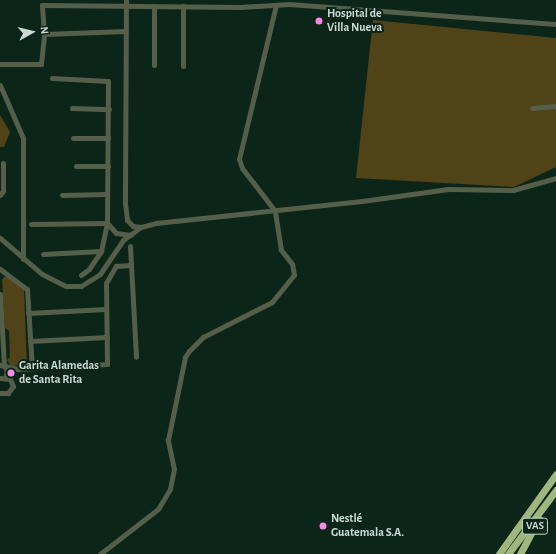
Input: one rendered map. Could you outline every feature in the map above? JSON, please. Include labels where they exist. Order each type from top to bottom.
[{"type":"highway","points":[[499,554],[556,474]]},
{"type":"highway","points":[[508,554],[556,490]]},
{"type":"highway","name":"VAS","points":[[520,554],[550,498]]},
{"type":"street","points":[[291,0],[296,5]]},
{"type":"street","points":[[0,64],[41,64],[44,34],[42,5],[59,3],[126,2],[154,6],[296,5],[556,24]]},
{"type":"street","points":[[126,2],[126,211],[130,224],[141,227]]},
{"type":"street","points":[[100,554],[158,509],[170,489],[174,469],[168,440],[185,357],[189,351],[203,337],[272,302],[293,277],[293,267],[281,250],[275,211],[242,168],[238,159],[276,5]]},
{"type":"street","points":[[154,6],[154,65]]},
{"type":"street","points":[[183,6],[183,66]]},
{"type":"street","points":[[44,34],[126,31]]},
{"type":"street","points":[[52,78],[105,79],[109,84],[107,223],[101,251],[89,269],[81,275]]},
{"type":"street","points":[[0,85],[23,138],[23,259]]},
{"type":"street","points":[[532,108],[556,106]]},
{"type":"street","points":[[72,108],[109,109]]},
{"type":"street","points":[[73,138],[108,138]]},
{"type":"street","points":[[0,195],[3,190],[3,163]]},
{"type":"street","points":[[76,166],[108,166]]},
{"type":"street","points":[[0,238],[23,259],[56,282],[66,286],[81,286],[100,274],[123,240],[141,227],[156,223],[275,211],[448,189],[512,190],[556,178]]},
{"type":"street","points":[[62,195],[107,194]]},
{"type":"street","points":[[31,224],[107,223],[116,233],[131,235]]},
{"type":"street","points":[[130,246],[136,357]]},
{"type":"street","points":[[43,254],[101,251]]},
{"type":"street","points":[[2,365],[15,369],[107,364],[106,281],[116,266],[131,264]]},
{"type":"street","points":[[1,272],[26,288],[32,368]]},
{"type":"street","points":[[0,294],[2,365],[7,372],[2,378],[12,381]]},
{"type":"street","points":[[28,313],[106,309]]},
{"type":"street","points":[[30,341],[107,338]]},
{"type":"street","points":[[0,393],[11,391],[15,369]]},
{"type":"shaded area","points":[[373,20],[556,38],[556,167],[514,187],[356,178]]},
{"type":"shaded area","points":[[0,115],[10,132],[4,147],[0,147]]},
{"type":"shaded area","points":[[6,276],[24,290],[27,365],[11,366],[7,360],[10,357],[9,331],[5,328],[2,279]]},
{"type":"place","name":"Hospital de Villa Nueva","points":[[319,21]]},
{"type":"place","name":"Garita Alamedas de Santa Rita","points":[[11,373]]},
{"type":"place","name":"Nestlé Guatemala S.A.","points":[[323,526]]}]
